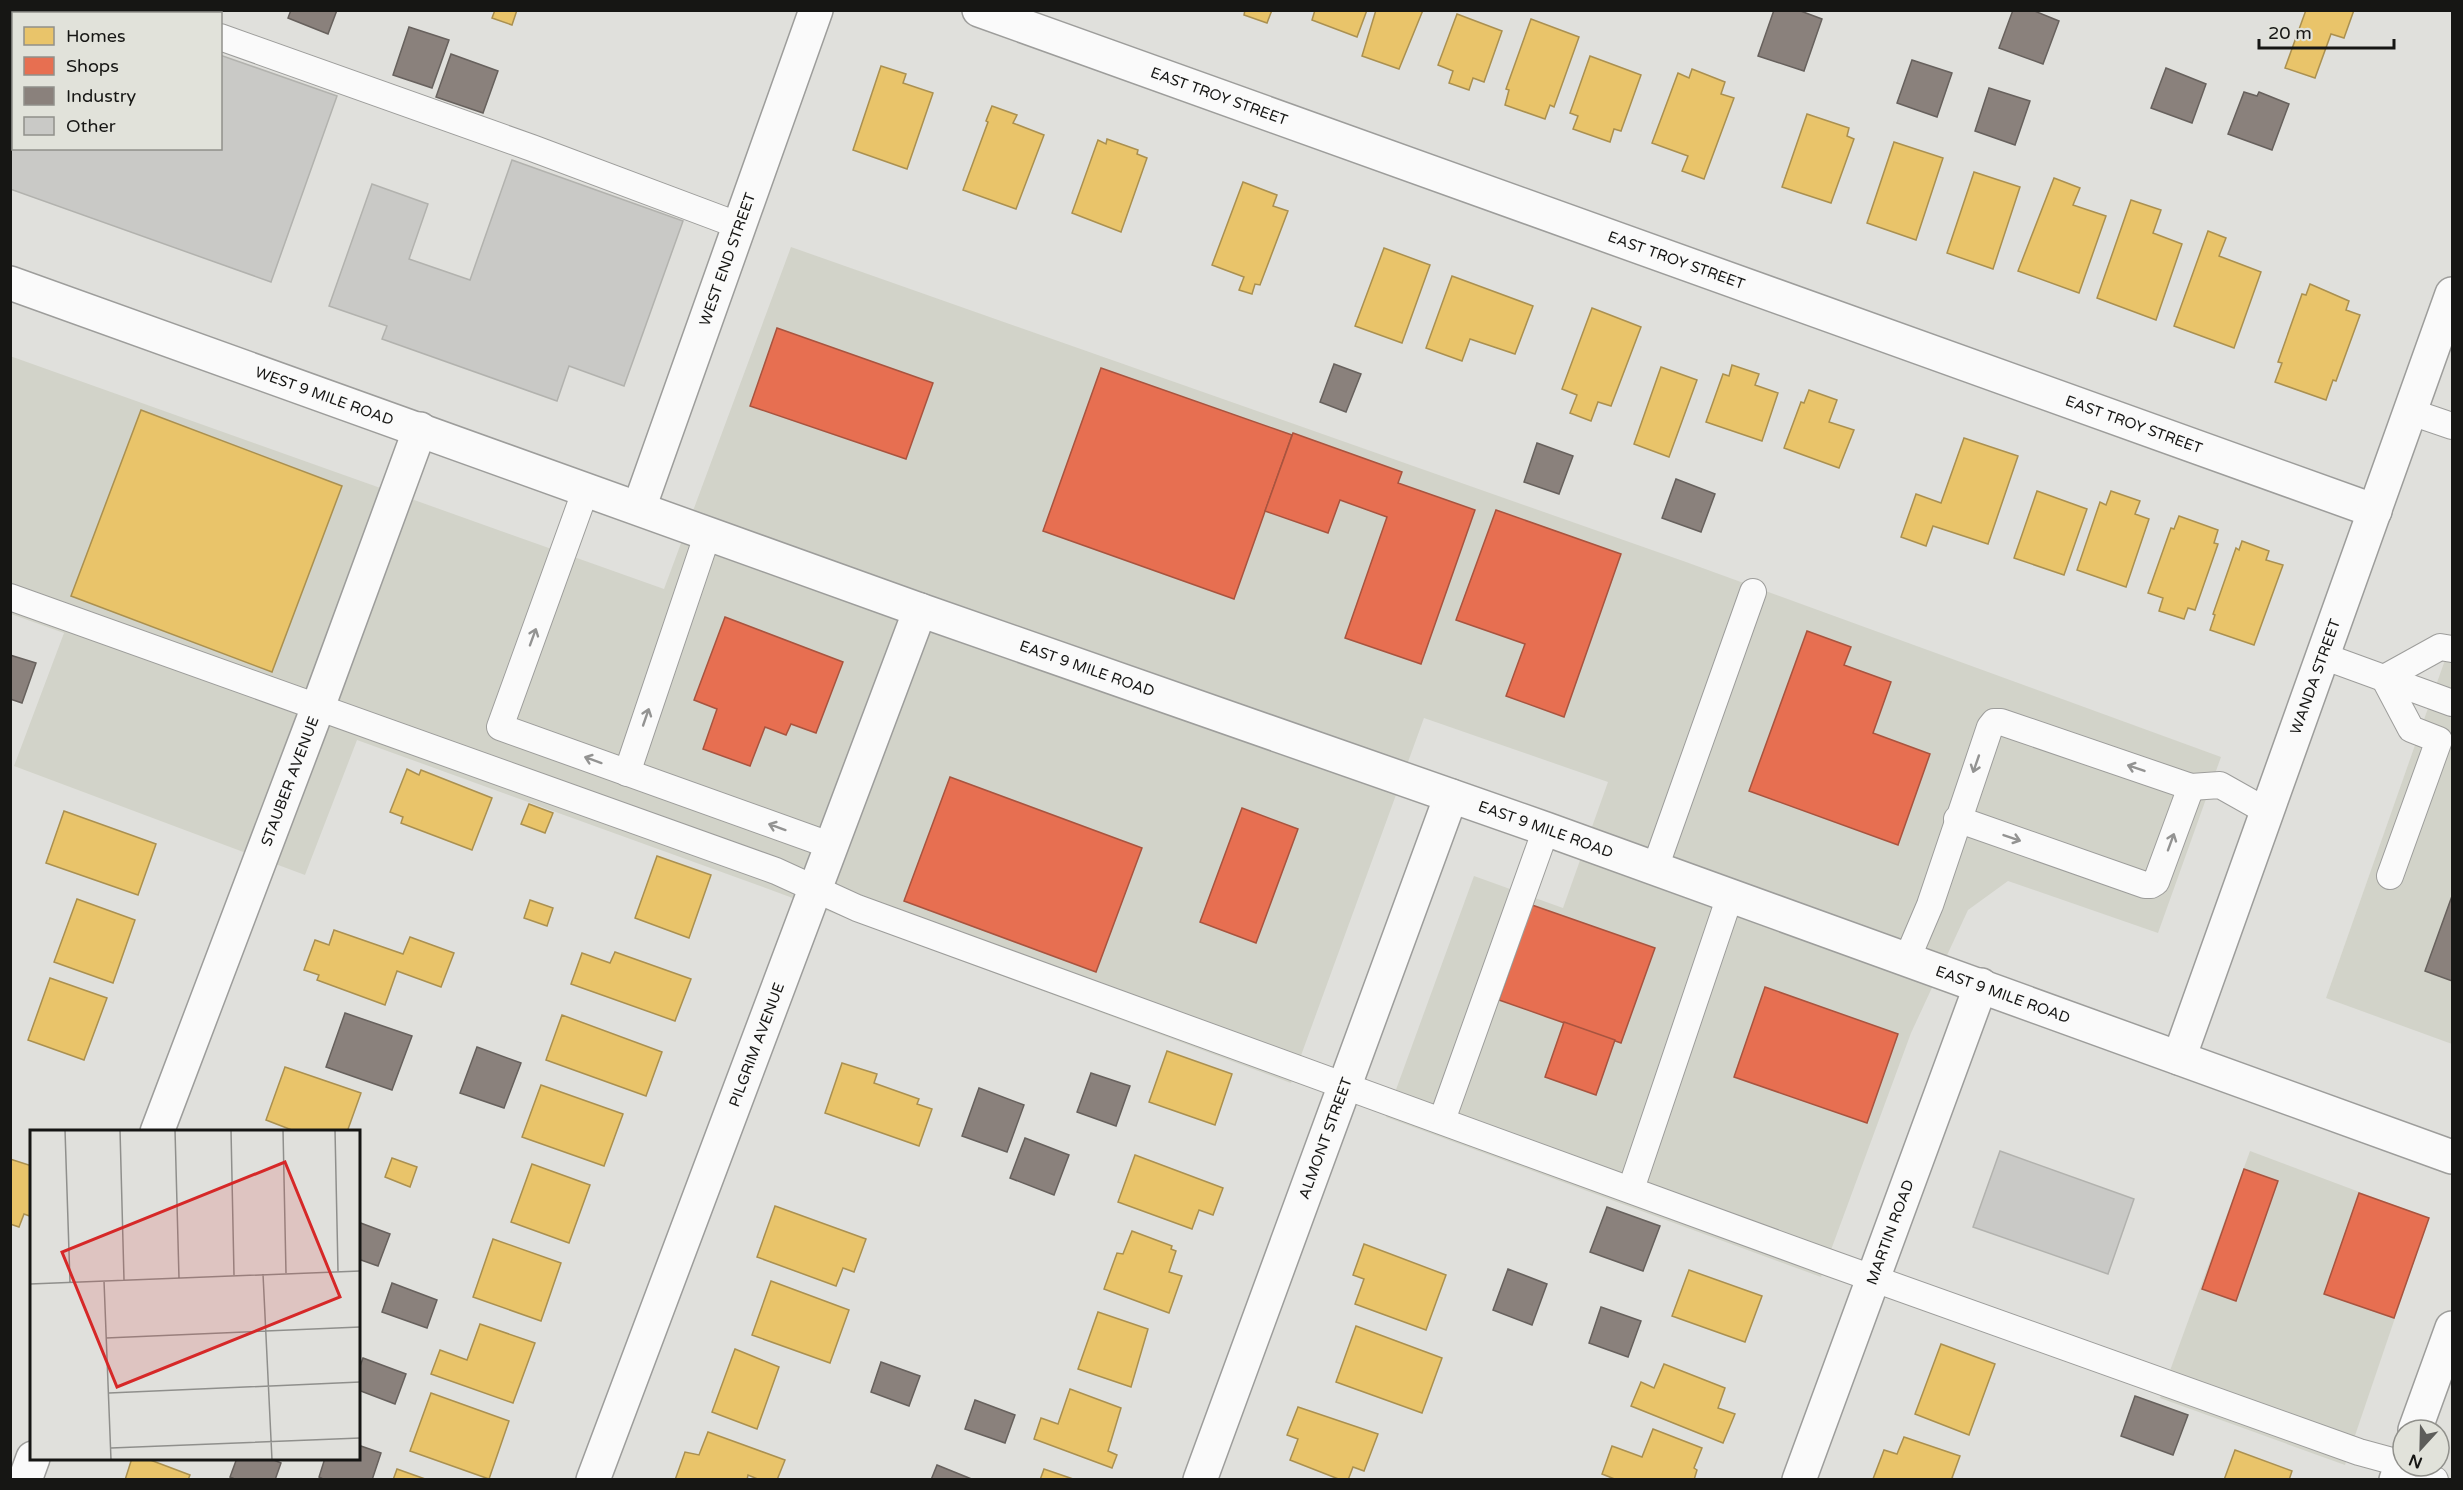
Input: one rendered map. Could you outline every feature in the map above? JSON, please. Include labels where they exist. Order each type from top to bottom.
[{"type":"street","name":"WEST END STREET","points":[[639,508],[816,10]]},
{"type":"street","name":"EAST TROY STREET","points":[[979,10],[2375,511]]},
{"type":"street","name":"WEST 9 MILE ROAD","points":[[10,283],[639,508]]},
{"type":"street","name":"WANDA STREET","points":[[2179,1058],[2411,412],[2445,340],[2452,294]]},
{"type":"street","name":"STAUBER AVENUE","points":[[157,1130],[318,707],[420,429]]},
{"type":"street","name":"EAST 9 MILE ROAD","points":[[639,508],[1546,829],[2452,1157]]},
{"type":"street","name":"PILGRIM AVENUE","points":[[593,1479],[920,609]]},
{"type":"street","name":"ALMONT STREET","points":[[1200,1479],[1451,796]]},
{"type":"street","name":"MARTIN ROAD","points":[[1799,1479],[1981,986]]},
{"type":"street","points":[[2419,1418],[2452,1328]]},
{"type":"street","points":[[25,1479],[32,1460]]},
{"type":"lane","points":[[222,38],[521,144],[740,226]]},
{"type":"lane","points":[[2411,412],[2452,426]]},
{"type":"lane","points":[[586,489],[500,727],[832,846]]},
{"type":"lane","points":[[627,772],[708,533]]},
{"type":"lane","points":[[1654,868],[1753,592]]},
{"type":"lane","points":[[10,597],[776,871],[857,908],[2391,1463]]},
{"type":"lane","points":[[2384,678],[2440,647],[2452,649]]},
{"type":"lane","points":[[2323,657],[2452,703]]},
{"type":"lane","points":[[2384,678],[2411,729],[2439,740],[2390,876]]},
{"type":"lane","points":[[1907,959],[1930,905],[1989,727],[1994,722],[2001,722],[2191,787],[2220,785],[2268,812]]},
{"type":"lane","points":[[1957,819],[2151,885],[2156,882],[2191,787]]},
{"type":"lane","points":[[1442,1120],[1546,829]]},
{"type":"lane","points":[[1631,1189],[1731,896]]},
{"type":"shaded area","points":[[791,247],[1686,562],[2221,757],[2158,933],[2008,881],[1968,910],[1911,1033],[1821,1277],[1386,1117],[1474,876],[1563,908],[1608,782],[1424,718],[1291,1083],[763,887],[357,740],[305,875],[14,766],[64,633],[11,614],[10,356],[664,589]]},
{"type":"shaded area","points":[[2452,640],[2452,1044],[2326,998]]},
{"type":"shaded area","points":[[2250,1151],[2429,1218],[2345,1465],[2160,1398]]},
{"type":"building: Homes","points":[[495,10],[517,10],[512,25],[492,18]]},
{"type":"building: Homes","points":[[1245,10],[1272,10],[1267,23],[1244,15]]},
{"type":"building: Homes","points":[[1315,10],[1367,10],[1357,37],[1312,20]]},
{"type":"building: Homes","points":[[1376,10],[1423,10],[1399,69],[1362,56]]},
{"type":"building: Homes","points":[[2306,10],[2354,10],[2344,38],[2331,34],[2315,78],[2285,68]]},
{"type":"building: Homes","points":[[1457,14],[1502,31],[1484,82],[1473,78],[1469,90],[1449,83],[1453,71],[1438,65]]},
{"type":"building: Homes","points":[[1531,19],[1579,37],[1554,107],[1550,105],[1545,119],[1505,105],[1509,90],[1506,89]]},
{"type":"building: Homes","points":[[1590,56],[1641,75],[1621,131],[1614,129],[1610,142],[1573,129],[1578,116],[1570,113]]},
{"type":"building: Homes","points":[[881,66],[906,74],[903,83],[933,93],[907,169],[853,150]]},
{"type":"building: Homes","points":[[1692,69],[1725,82],[1721,94],[1734,98],[1704,179],[1682,171],[1688,156],[1652,143],[1678,73],[1689,78]]},
{"type":"building: Homes","points":[[992,106],[1017,115],[1013,123],[1044,135],[1016,209],[963,190]]},
{"type":"building: Homes","points":[[1807,114],[1849,128],[1847,136],[1854,139],[1831,203],[1782,187]]},
{"type":"building: Homes","points":[[1107,139],[1138,150],[1137,154],[1147,158],[1121,232],[1072,213],[1098,140],[1106,144]]},
{"type":"building: Homes","points":[[1894,142],[1943,158],[1916,240],[1867,223]]},
{"type":"building: Homes","points":[[1974,172],[2020,187],[1993,269],[1947,253]]},
{"type":"building: Homes","points":[[2054,178],[2080,188],[2073,205],[2106,216],[2079,293],[2018,271]]},
{"type":"building: Homes","points":[[1243,182],[1277,195],[1273,206],[1288,211],[1260,285],[1255,284],[1252,294],[1239,290],[1244,277],[1212,265]]},
{"type":"building: Homes","points":[[2131,200],[2161,210],[2153,233],[2182,244],[2156,320],[2097,298]]},
{"type":"building: Homes","points":[[2208,231],[2226,238],[2219,256],[2261,272],[2234,348],[2174,326]]},
{"type":"building: Homes","points":[[1384,248],[1430,265],[1402,343],[1355,326]]},
{"type":"building: Homes","points":[[1452,276],[1533,306],[1515,354],[1470,339],[1462,361],[1426,348]]},
{"type":"building: Homes","points":[[2310,284],[2349,301],[2346,310],[2360,315],[2336,381],[2333,380],[2326,400],[2275,382],[2282,363],[2278,362],[2302,294],[2306,295]]},
{"type":"building: Homes","points":[[1592,308],[1641,327],[1611,406],[1598,402],[1591,421],[1570,413],[1577,395],[1562,389]]},
{"type":"building: Homes","points":[[1732,365],[1759,374],[1755,385],[1778,393],[1762,441],[1706,422],[1723,374],[1729,376]]},
{"type":"building: Homes","points":[[1661,367],[1697,380],[1669,457],[1634,444]]},
{"type":"building: Homes","points":[[1809,390],[1837,400],[1829,422],[1854,430],[1839,468],[1784,448],[1801,402],[1804,403]]},
{"type":"building: Homes","points":[[141,410],[342,486],[272,672],[71,596]]},
{"type":"building: Homes","points":[[1964,438],[2018,456],[1988,544],[1933,526],[1926,546],[1901,537],[1916,494],[1941,503]]},
{"type":"building: Homes","points":[[2037,491],[2087,509],[2064,575],[2014,558]]},
{"type":"building: Homes","points":[[2111,491],[2140,501],[2135,514],[2149,519],[2126,587],[2077,570],[2100,502],[2106,505]]},
{"type":"building: Homes","points":[[2179,516],[2218,530],[2214,543],[2218,544],[2195,610],[2188,608],[2184,619],[2159,611],[2163,598],[2148,593],[2171,528],[2174,529]]},
{"type":"building: Homes","points":[[2242,541],[2269,551],[2266,560],[2283,565],[2254,645],[2210,630],[2215,615],[2213,614],[2236,548],[2239,550]]},
{"type":"building: Homes","points":[[407,769],[419,775],[421,770],[492,798],[472,850],[401,823],[403,817],[390,812]]},
{"type":"building: Homes","points":[[529,804],[553,813],[545,833],[521,824]]},
{"type":"building: Homes","points":[[64,811],[156,844],[138,895],[46,863]]},
{"type":"building: Homes","points":[[657,856],[711,875],[689,938],[635,918]]},
{"type":"building: Homes","points":[[77,899],[135,920],[113,983],[54,962]]},
{"type":"building: Homes","points":[[530,900],[553,908],[547,926],[524,918]]},
{"type":"building: Homes","points":[[334,930],[403,954],[410,937],[454,953],[441,987],[397,971],[385,1005],[317,980],[319,975],[304,970],[315,940],[329,945]]},
{"type":"building: Homes","points":[[615,952],[691,979],[675,1021],[571,984],[582,953],[610,963]]},
{"type":"building: Homes","points":[[50,978],[107,998],[84,1060],[28,1040]]},
{"type":"building: Homes","points":[[562,1015],[662,1052],[646,1096],[546,1060]]},
{"type":"building: Homes","points":[[1167,1051],[1232,1074],[1215,1125],[1149,1102]]},
{"type":"building: Homes","points":[[842,1063],[877,1074],[874,1083],[919,1099],[917,1104],[932,1109],[919,1146],[825,1113]]},
{"type":"building: Homes","points":[[285,1067],[361,1093],[348,1130],[292,1130],[266,1120]]},
{"type":"building: Homes","points":[[541,1085],[623,1114],[604,1166],[522,1137]]},
{"type":"building: Homes","points":[[1135,1155],[1223,1188],[1213,1215],[1199,1210],[1192,1229],[1118,1202]]},
{"type":"building: Homes","points":[[392,1158],[417,1167],[410,1187],[385,1177]]},
{"type":"building: Homes","points":[[10,1159],[30,1165],[30,1216],[24,1214],[19,1227],[10,1224]]},
{"type":"building: Homes","points":[[532,1164],[590,1185],[569,1243],[511,1222]]},
{"type":"building: Homes","points":[[775,1206],[866,1239],[854,1272],[843,1268],[836,1286],[757,1257]]},
{"type":"building: Homes","points":[[1132,1231],[1172,1246],[1171,1249],[1176,1251],[1169,1272],[1182,1276],[1169,1313],[1104,1289],[1117,1253],[1123,1254]]},
{"type":"building: Homes","points":[[493,1239],[561,1263],[541,1321],[473,1297]]},
{"type":"building: Homes","points":[[1364,1244],[1446,1275],[1426,1330],[1355,1304],[1364,1279],[1353,1275]]},
{"type":"building: Homes","points":[[1689,1270],[1762,1296],[1745,1342],[1672,1316]]},
{"type":"building: Homes","points":[[771,1281],[849,1310],[830,1363],[752,1335]]},
{"type":"building: Homes","points":[[1098,1312],[1148,1329],[1131,1387],[1078,1369]]},
{"type":"building: Homes","points":[[480,1324],[535,1343],[513,1403],[431,1374],[440,1350],[467,1360]]},
{"type":"building: Homes","points":[[1356,1326],[1442,1358],[1422,1413],[1336,1382]]},
{"type":"building: Homes","points":[[1941,1344],[1995,1364],[1969,1435],[1915,1414]]},
{"type":"building: Homes","points":[[735,1349],[779,1367],[757,1429],[712,1412]]},
{"type":"building: Homes","points":[[1664,1364],[1725,1388],[1718,1408],[1735,1414],[1723,1443],[1631,1406],[1641,1382],[1654,1388]]},
{"type":"building: Homes","points":[[1070,1389],[1121,1408],[1108,1451],[1117,1455],[1112,1468],[1034,1439],[1041,1418],[1058,1424]]},
{"type":"building: Homes","points":[[431,1393],[509,1421],[489,1479],[410,1451]]},
{"type":"building: Homes","points":[[1298,1407],[1378,1434],[1364,1471],[1353,1467],[1348,1480],[1341,1480],[1290,1460],[1298,1439],[1287,1435]]},
{"type":"building: Homes","points":[[1653,1429],[1702,1448],[1694,1468],[1697,1470],[1694,1480],[1617,1480],[1602,1474],[1612,1446],[1642,1457]]},
{"type":"building: Homes","points":[[708,1432],[785,1460],[777,1480],[760,1480],[748,1475],[747,1480],[675,1480],[685,1452],[699,1455]]},
{"type":"building: Homes","points":[[1904,1437],[1960,1456],[1952,1478],[1956,1480],[1873,1479],[1884,1450],[1897,1454]]},
{"type":"building: Homes","points":[[2235,1450],[2292,1471],[2289,1480],[2224,1480]]},
{"type":"building: Homes","points":[[131,1460],[150,1460],[190,1475],[188,1480],[125,1480]]},
{"type":"building: Homes","points":[[397,1469],[428,1480],[393,1480]]},
{"type":"building: Homes","points":[[1044,1469],[1076,1480],[1040,1480]]},
{"type":"building: Shops","points":[[777,328],[933,383],[906,459],[750,406]]},
{"type":"building: Shops","points":[[1101,368],[1292,435],[1234,599],[1043,531]]},
{"type":"building: Shops","points":[[1293,433],[1402,472],[1398,483],[1475,510],[1421,664],[1345,638],[1387,517],[1340,500],[1328,533],[1265,511]]},
{"type":"building: Shops","points":[[1496,510],[1621,554],[1564,717],[1506,696],[1525,644],[1456,620]]},
{"type":"building: Shops","points":[[725,617],[843,662],[816,733],[791,724],[786,735],[765,727],[750,766],[703,749],[717,709],[694,700]]},
{"type":"building: Shops","points":[[1807,631],[1851,647],[1844,665],[1891,682],[1873,733],[1930,754],[1898,845],[1749,791]]},
{"type":"building: Shops","points":[[950,777],[1142,848],[1096,972],[904,901]]},
{"type":"building: Shops","points":[[1242,808],[1298,829],[1256,943],[1200,922]]},
{"type":"building: Shops","points":[[1532,905],[1655,948],[1621,1043],[1499,1000]]},
{"type":"building: Shops","points":[[1765,987],[1898,1034],[1867,1123],[1734,1077]]},
{"type":"building: Shops","points":[[1564,1022],[1615,1040],[1596,1095],[1545,1077]]},
{"type":"building: Shops","points":[[2244,1169],[2278,1181],[2236,1301],[2202,1289]]},
{"type":"building: Shops","points":[[2359,1193],[2429,1218],[2394,1318],[2324,1294]]},
{"type":"building: Industry","points":[[291,10],[337,10],[328,34],[288,18]]},
{"type":"building: Industry","points":[[1774,10],[1798,10],[1822,19],[1804,71],[1758,56]]},
{"type":"building: Industry","points":[[2013,10],[2032,10],[2059,21],[2043,64],[1999,48]]},
{"type":"building: Industry","points":[[409,27],[449,40],[432,88],[393,75]]},
{"type":"building: Industry","points":[[451,54],[498,71],[483,113],[436,97]]},
{"type":"building: Industry","points":[[1912,60],[1952,73],[1937,117],[1897,103]]},
{"type":"building: Industry","points":[[2166,68],[2206,84],[2192,123],[2151,108]]},
{"type":"building: Industry","points":[[1989,88],[2030,101],[2015,145],[1975,131]]},
{"type":"building: Industry","points":[[2244,92],[2257,96],[2259,92],[2289,104],[2272,150],[2228,134]]},
{"type":"building: Industry","points":[[1334,364],[1361,374],[1346,412],[1320,402]]},
{"type":"building: Industry","points":[[1537,443],[1573,456],[1559,494],[1524,482]]},
{"type":"building: Industry","points":[[1676,479],[1715,494],[1701,532],[1662,518]]},
{"type":"building: Industry","points":[[10,655],[36,663],[22,703],[10,699]]},
{"type":"building: Industry","points":[[2452,896],[2452,981],[2425,971]]},
{"type":"building: Industry","points":[[345,1013],[412,1036],[392,1090],[326,1067]]},
{"type":"building: Industry","points":[[477,1047],[521,1063],[504,1108],[460,1093]]},
{"type":"building: Industry","points":[[1091,1073],[1130,1086],[1116,1126],[1077,1112]]},
{"type":"building: Industry","points":[[979,1088],[1024,1105],[1007,1152],[962,1136]]},
{"type":"building: Industry","points":[[1025,1138],[1069,1155],[1054,1195],[1010,1178]]},
{"type":"building: Industry","points":[[1607,1207],[1660,1226],[1643,1271],[1590,1252]]},
{"type":"building: Industry","points":[[360,1223],[390,1234],[378,1266],[360,1260]]},
{"type":"building: Industry","points":[[1508,1269],[1547,1284],[1532,1325],[1493,1310]]},
{"type":"building: Industry","points":[[392,1283],[437,1300],[427,1328],[382,1312]]},
{"type":"building: Industry","points":[[1601,1307],[1641,1321],[1628,1357],[1589,1343]]},
{"type":"building: Industry","points":[[363,1358],[406,1374],[395,1404],[360,1391],[360,1366]]},
{"type":"building: Industry","points":[[881,1362],[920,1376],[909,1406],[871,1392]]},
{"type":"building: Industry","points":[[2135,1396],[2188,1415],[2173,1455],[2121,1436]]},
{"type":"building: Industry","points":[[975,1400],[1015,1415],[1005,1443],[965,1429]]},
{"type":"building: Industry","points":[[360,1446],[381,1453],[372,1480],[325,1480],[319,1477],[324,1460],[360,1460]]},
{"type":"building: Industry","points":[[236,1460],[274,1460],[281,1463],[275,1480],[237,1480],[230,1477]]},
{"type":"building: Industry","points":[[937,1465],[974,1480],[931,1480]]},
{"type":"building: Other","points":[[10,10],[96,10],[100,12],[12,12],[12,150],[222,150],[222,56],[337,96],[271,282],[10,189]]},
{"type":"building: Other","points":[[512,160],[683,221],[624,386],[569,366],[557,401],[382,339],[387,326],[329,306],[372,184],[428,204],[409,259],[470,280]]},
{"type":"building: Other","points":[[2000,1151],[2134,1199],[2108,1274],[1973,1227]]}]
